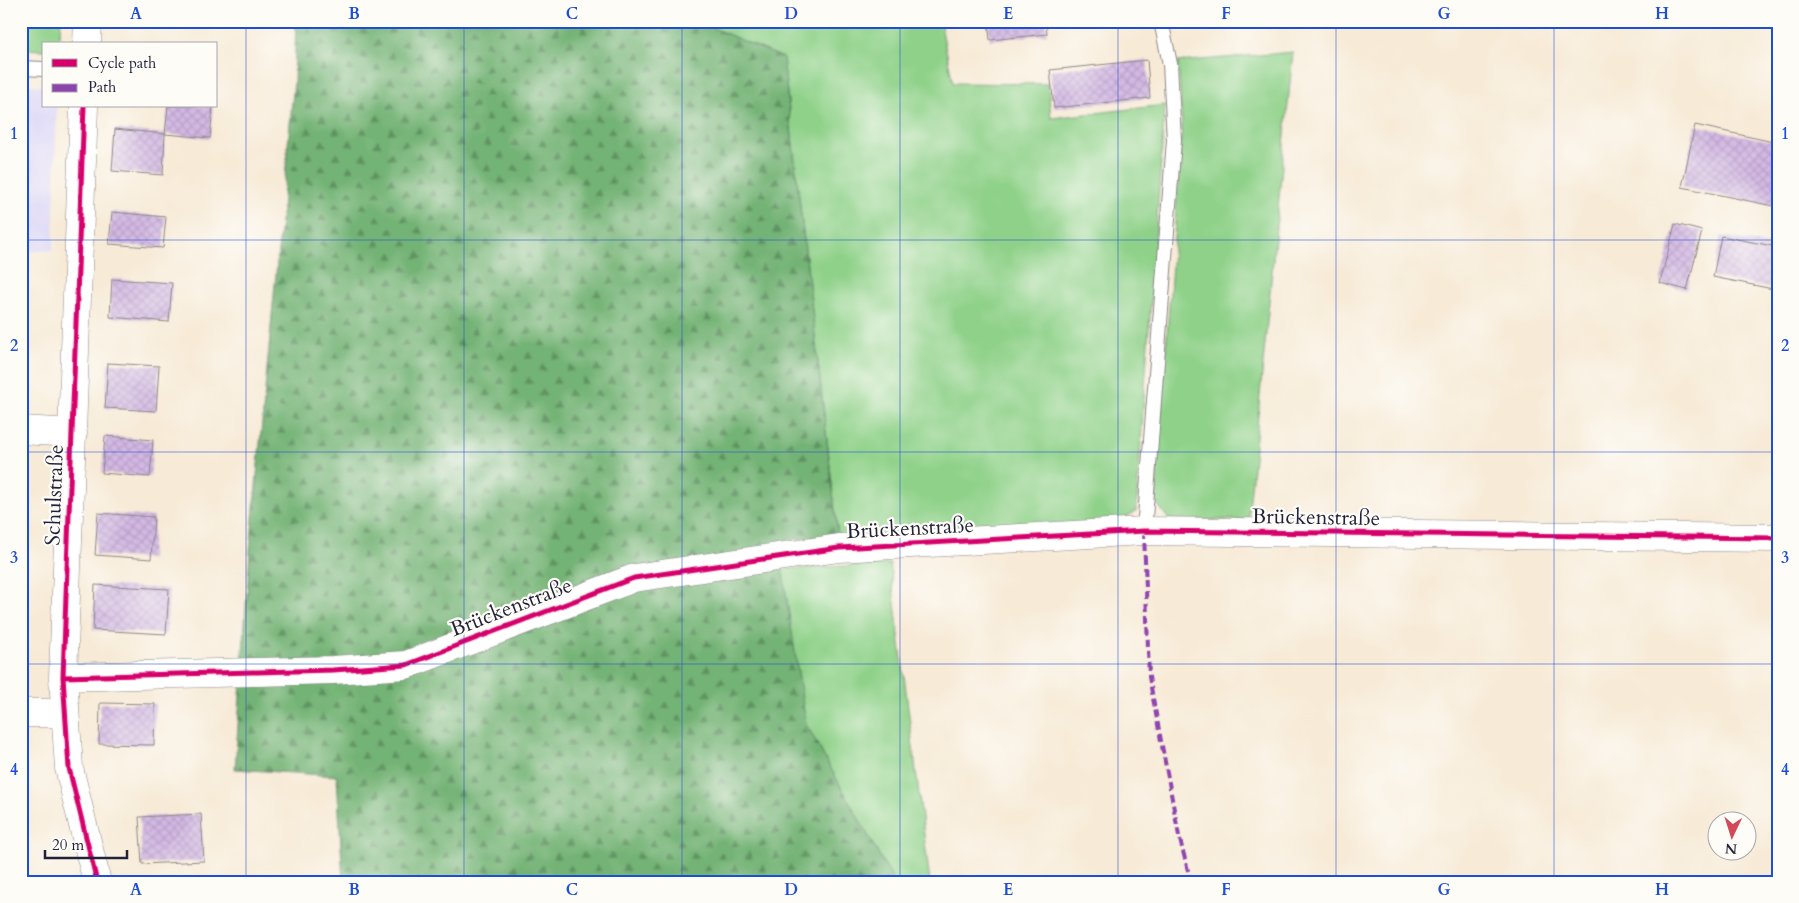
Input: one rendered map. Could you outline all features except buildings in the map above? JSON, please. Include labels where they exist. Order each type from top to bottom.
[{"type":"street","points":[[86,42],[88,21]]},
{"type":"street","name":"Schulstraße","points":[[84,108],[63,677],[69,768],[97,882]]},
{"type":"street","points":[[21,430],[73,433]]},
{"type":"street","name":"Brückenstraße","points":[[63,677],[333,670],[406,665],[634,578],[840,548],[1144,531],[1778,538]]},
{"type":"street","points":[[21,713],[64,713]]},
{"type":"lane","points":[[1144,531],[1174,140],[1170,64],[1161,21]]},
{"type":"lane","points":[[21,68],[42,69]]},
{"type":"shaded area","points":[[21,84],[42,86],[42,108],[57,108],[53,250],[21,252]]},
{"type":"green space","points":[[21,21],[61,21],[59,42],[42,42],[42,50],[21,49]]},
{"type":"green space","points":[[296,21],[697,21],[783,58],[838,536],[778,541],[806,724],[894,882],[343,882],[337,776],[235,769],[250,550],[294,81]]},
{"type":"green space","points":[[697,21],[940,21],[953,83],[1048,84],[1051,118],[1165,105],[1136,511],[1117,523],[838,536],[783,58]]},
{"type":"green space","points":[[1293,52],[1248,520],[1169,520],[1155,501],[1182,126],[1178,62]]},
{"type":"green space","points":[[890,564],[930,882],[894,882],[806,724],[781,569]]},
{"type":"marked path","points":[[1144,531],[1149,677],[1179,836],[1191,882]]},
{"type":"cycle path","points":[[84,108],[63,677],[69,768],[97,882]]},
{"type":"cycle path","points":[[63,677],[333,670],[406,665],[634,578],[839,548],[1144,531],[1778,538]]}]
